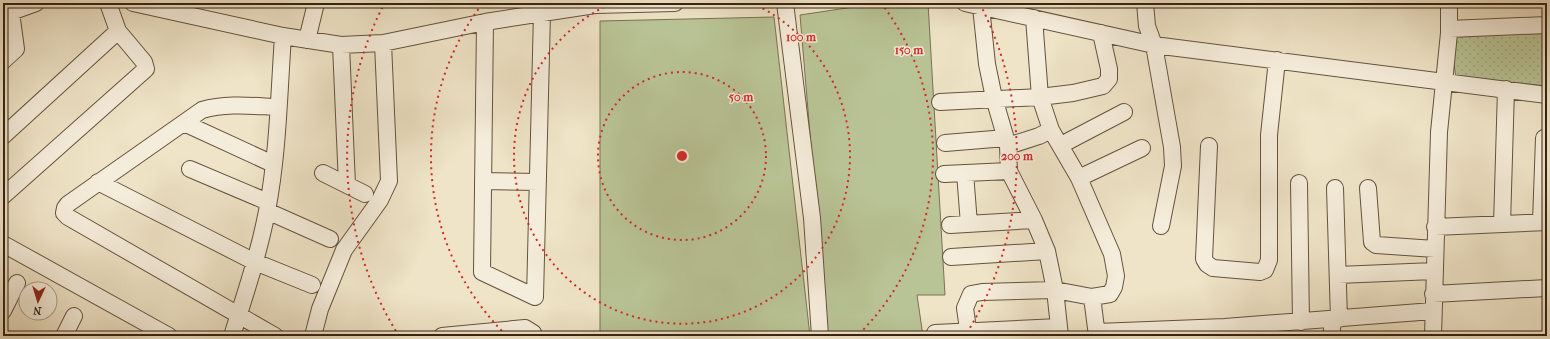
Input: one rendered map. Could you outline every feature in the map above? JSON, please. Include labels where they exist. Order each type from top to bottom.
[{"type":"street","points":[[3,61],[16,49],[7,12],[36,3]]},
{"type":"street","points":[[3,196],[146,69],[144,62],[118,31],[108,3]]},
{"type":"street","points":[[133,3],[283,36],[342,45],[383,43],[485,22],[596,4],[675,3]]},
{"type":"street","points":[[307,40],[316,3]]},
{"type":"street","points":[[784,3],[812,218],[820,336]]},
{"type":"street","points":[[965,3],[1154,45],[1547,95]]},
{"type":"street","points":[[1145,3],[1147,26],[1154,45],[1172,147],[1172,166],[1162,226]]},
{"type":"street","points":[[1433,336],[1434,249],[1439,132],[1449,29],[1449,3]]},
{"type":"street","points":[[935,333],[968,334],[1059,331],[1055,290],[1047,251],[1034,220],[1009,171],[1007,142],[994,98],[987,64],[981,7]]},
{"type":"street","points":[[485,22],[482,272],[535,297],[542,13]]},
{"type":"street","points":[[968,334],[965,308],[971,294],[982,292],[1055,290],[1092,297],[1110,294],[1114,287],[1116,276],[1112,254],[1079,178],[1051,130],[1040,97],[1034,18]]},
{"type":"street","points":[[1449,29],[1547,25]]},
{"type":"street","points":[[3,136],[118,31]]},
{"type":"street","points":[[940,102],[994,98],[1040,97],[1073,93],[1103,86],[1109,79],[1109,69],[1101,33]]},
{"type":"street","points":[[232,336],[255,262],[268,206],[273,164],[283,36]]},
{"type":"street","points":[[313,336],[320,309],[344,250],[380,200],[389,181],[383,43]]},
{"type":"street","points":[[342,45],[347,185]]},
{"type":"street","points":[[1209,146],[1204,259],[1207,264],[1213,268],[1260,272],[1265,270],[1269,260],[1269,135],[1277,60]]},
{"type":"street","points":[[1502,224],[1506,89]]},
{"type":"street","points":[[275,336],[68,218],[64,214],[64,208],[98,182],[202,110],[215,106],[232,105],[278,107]]},
{"type":"street","points":[[1061,145],[1124,112]]},
{"type":"street","points":[[184,123],[273,164]]},
{"type":"street","points":[[945,143],[1007,142],[1040,136],[1051,130]]},
{"type":"street","points":[[1435,227],[1544,222],[1544,138]]},
{"type":"street","points":[[1079,178],[1142,148]]},
{"type":"street","points":[[190,169],[268,206],[330,239]]},
{"type":"street","points":[[944,174],[1009,171]]},
{"type":"street","points":[[323,173],[365,194]]},
{"type":"street","points":[[965,173],[969,224]]},
{"type":"street","points":[[483,181],[538,182]]},
{"type":"street","points":[[98,182],[255,262],[312,285]]},
{"type":"street","points":[[1299,183],[1301,322]]},
{"type":"street","points":[[1332,336],[1335,319],[1338,275],[1335,188]]},
{"type":"street","points":[[1368,188],[1372,242],[1376,244],[1434,249]]},
{"type":"street","points":[[950,225],[1034,220]]},
{"type":"street","points":[[5,245],[169,336]]},
{"type":"street","points":[[951,257],[1047,251]]},
{"type":"street","points":[[1338,275],[1434,272]]},
{"type":"street","points":[[3,311],[17,284]]},
{"type":"street","points":[[1433,294],[1547,288]]},
{"type":"street","points":[[1092,297],[1097,334],[1269,330],[1301,322],[1433,311]]},
{"type":"street","points":[[64,336],[74,316]]},
{"type":"street","points":[[442,336],[483,334],[525,328],[533,333],[533,336]]},
{"type":"green space","points":[[880,3],[928,3],[945,295],[917,295],[923,336],[827,336],[800,15]]},
{"type":"green space","points":[[774,17],[810,336],[600,336],[600,21]]},
{"type":"green space","points":[[1547,29],[1547,86],[1456,77],[1449,33]]}]
